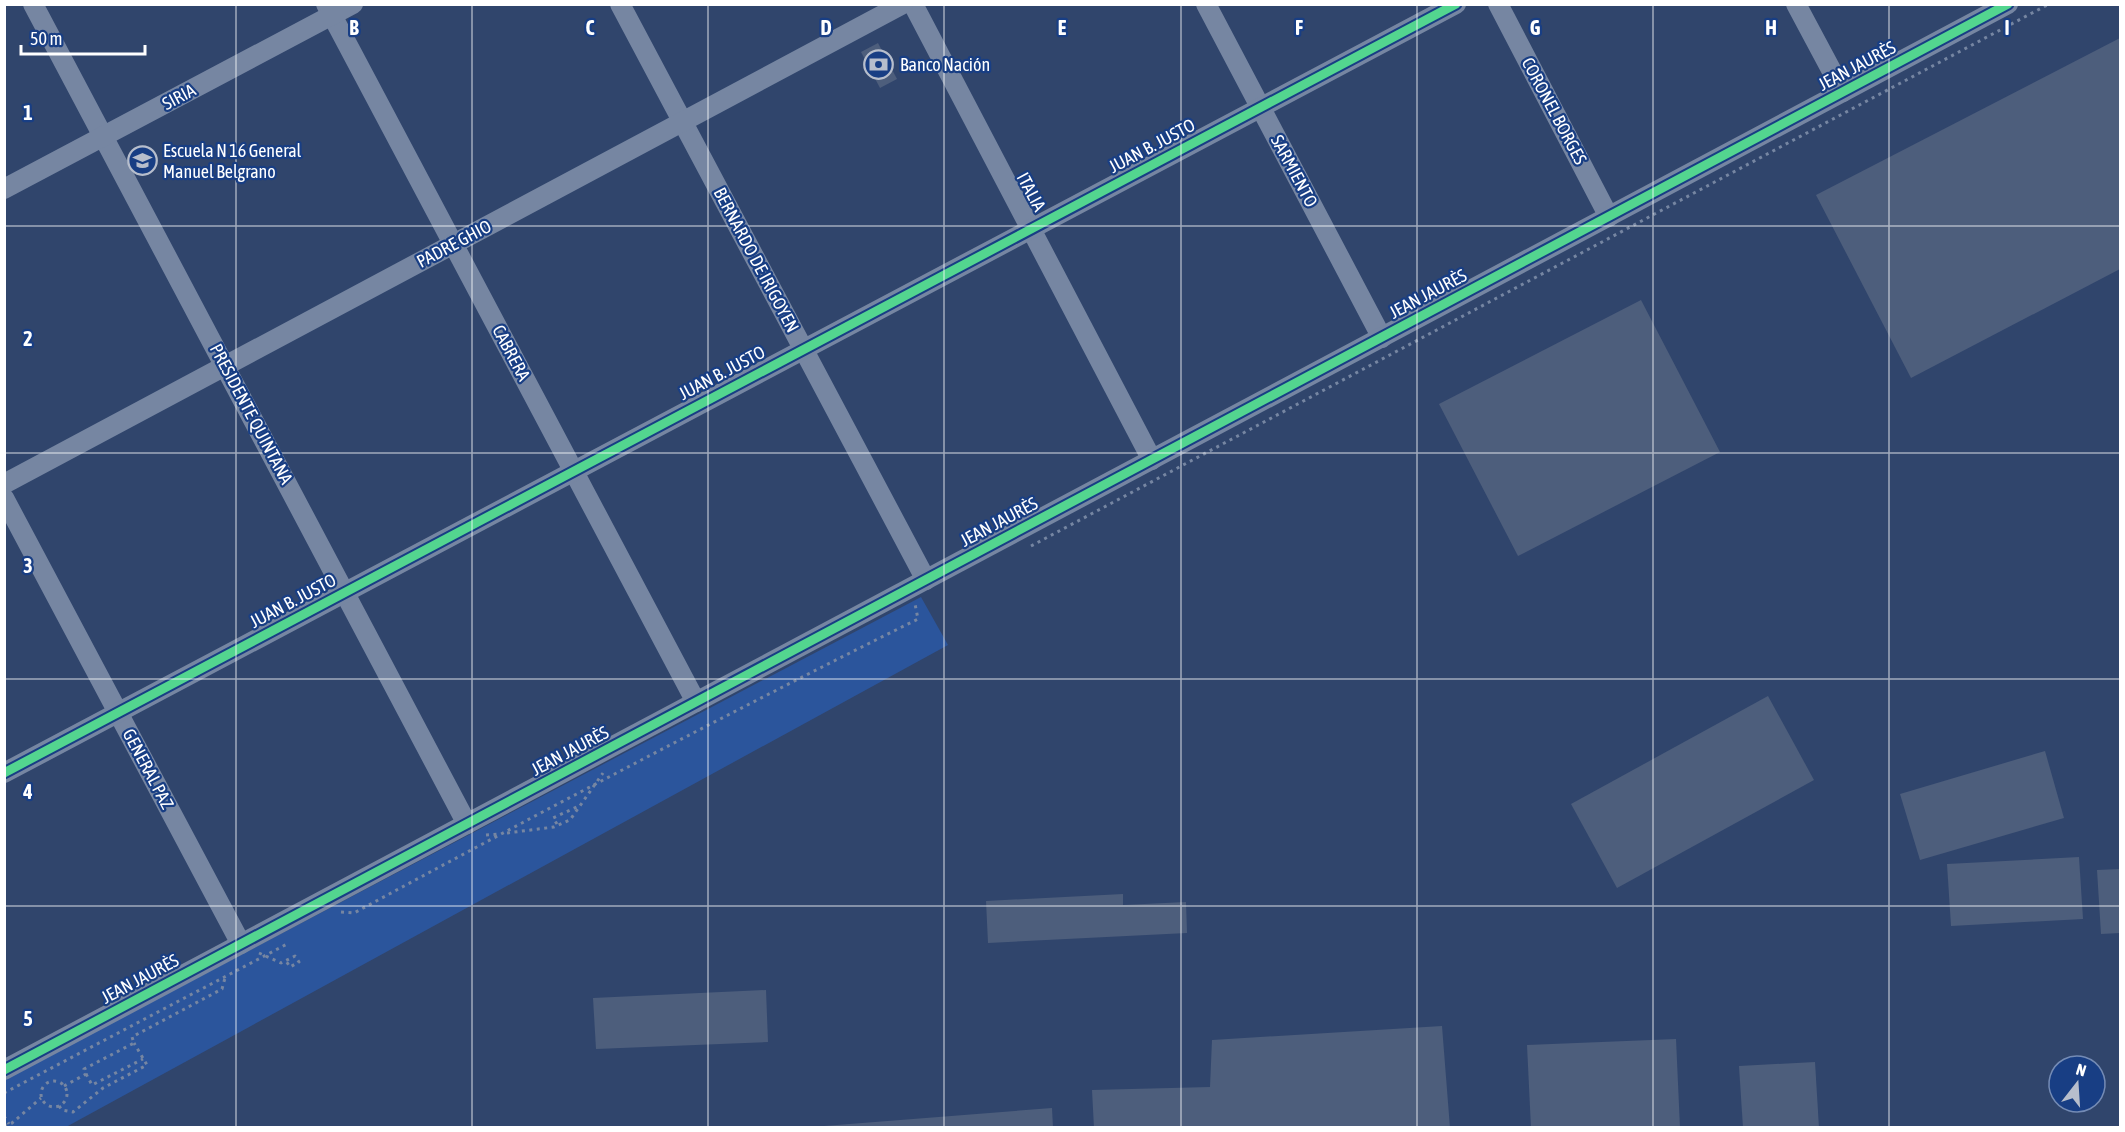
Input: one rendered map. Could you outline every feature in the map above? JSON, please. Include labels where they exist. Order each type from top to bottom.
[{"type":"street","name":"PRESIDENTE QUINTANA","points":[[33,4],[473,830]]},
{"type":"street","name":"SIRIA","points":[[4,189],[329,10],[353,4]]},
{"type":"street","name":"BERNARDO DE IRIGOYEN","points":[[620,4],[803,349],[919,584]]},
{"type":"street","name":"PADRE GHIO","points":[[4,484],[903,4]]},
{"type":"street","name":"ITALIA","points":[[913,4],[1152,460]]},
{"type":"street","name":"SARMIENTO","points":[[1206,4],[1382,338]]},
{"type":"street","name":"JUAN B. JUSTO","points":[[4,773],[1456,4]]},
{"type":"street","name":"CORONEL BORGES","points":[[1498,4],[1610,217]]},
{"type":"street","points":[[1796,4],[1843,92]]},
{"type":"street","name":"JEAN JAURÈS","points":[[5,1068],[249,948],[473,830],[696,702],[2008,4]]},
{"type":"street","name":"CABRERA","points":[[329,10],[696,702]]},
{"type":"street","name":"GENERAL PAZ","points":[[4,498],[118,712],[249,948]]},
{"type":"path","points":[[336,911],[354,914],[770,692],[918,620],[919,584]]},
{"type":"path","points":[[473,830],[502,833],[557,825],[570,820],[606,769]]},
{"type":"path","points":[[557,825],[553,818],[580,805]]},
{"type":"path","points":[[4,1093],[289,943]]},
{"type":"path","points":[[249,948],[281,963],[286,961]]},
{"type":"path","points":[[59,1106],[66,1096],[64,1086],[55,1081],[46,1083],[41,1090],[43,1102],[50,1107],[59,1106],[67,1112],[78,1109],[103,1088],[147,1065],[132,1037],[222,989],[228,968]]},
{"type":"path","points":[[133,1018],[141,1032]]},
{"type":"path","points":[[134,1043],[84,1069],[86,1074],[93,1085],[143,1059]]},
{"type":"path","points":[[64,1086],[86,1074]]},
{"type":"path","points":[[4,1126],[41,1098]]},
{"type":"path","points":[[4,1116],[9,1124]]},
{"type":"shaded area","points":[[921,597],[948,645],[66,1127],[5,1128],[5,1079]]},
{"type":"building","points":[[2120,38],[2120,269],[1911,378],[1816,195]]},
{"type":"building","name":"Banco Nación","points":[[878,43],[897,79],[880,88],[861,52]]},
{"type":"building","points":[[1641,300],[1720,452],[1518,556],[1439,404]]},
{"type":"building","points":[[1768,696],[1814,780],[1617,888],[1571,804]]},
{"type":"building","points":[[2045,751],[2064,818],[1920,860],[1900,794]]},
{"type":"building","points":[[2079,857],[2083,919],[1951,926],[1947,864]]},
{"type":"building","points":[[2120,869],[2120,933],[2101,934],[2097,870]]},
{"type":"building","points":[[1123,894],[1123,905],[1186,902],[1187,933],[988,943],[986,901]]},
{"type":"building","points":[[766,990],[768,1042],[596,1049],[593,998]]},
{"type":"building","points":[[1442,1026],[1450,1128],[1094,1128],[1092,1090],[1210,1087],[1212,1040]]},
{"type":"building","points":[[1676,1039],[1680,1128],[1531,1128],[1527,1045]]},
{"type":"building","points":[[1815,1062],[1819,1128],[1743,1128],[1739,1066]]},
{"type":"building","points":[[1052,1108],[1053,1128],[824,1128],[824,1126]]},
{"type":"cycle path","points":[[4,773],[1456,4]]},
{"type":"cycle path","points":[[4,1070],[2008,4]]},
{"type":"place","name":"Banco Nación","points":[[879,65]]},
{"type":"place","name":"Escuela N 16 General Manuel Belgrano","points":[[142,161]]}]
